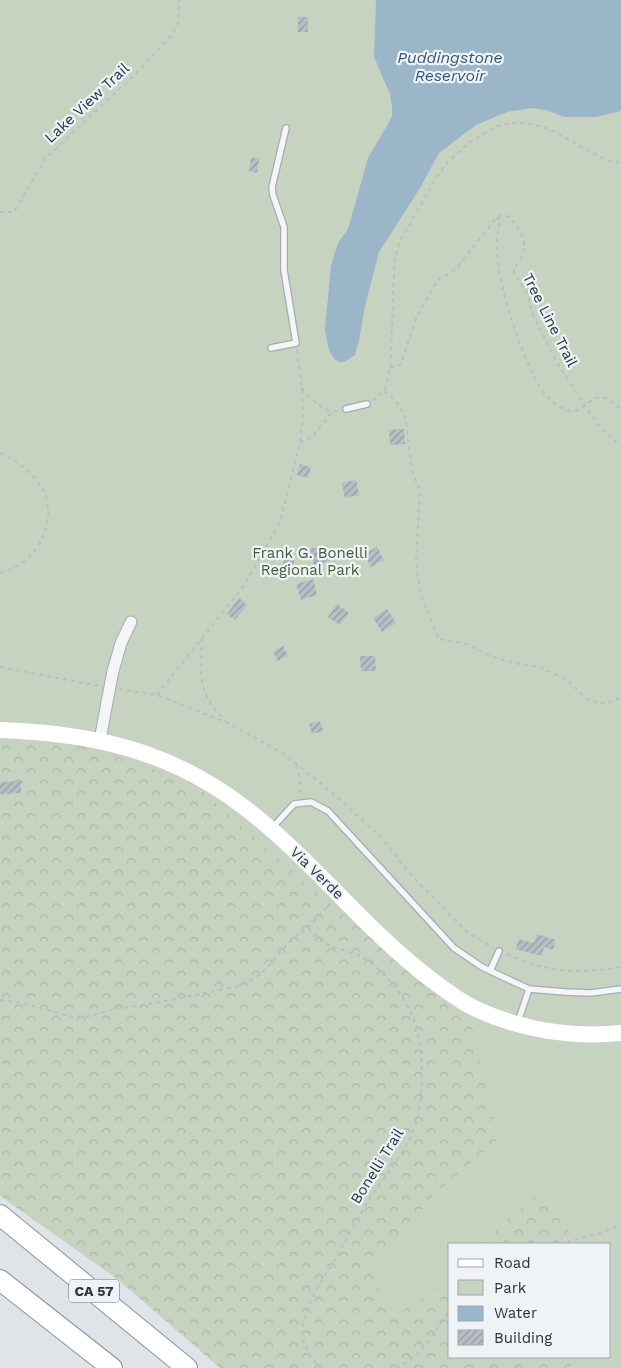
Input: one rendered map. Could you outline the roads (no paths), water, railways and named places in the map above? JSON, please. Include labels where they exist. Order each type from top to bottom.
[{"type":"highway","name":"CA 57","points":[[0,1215],[187,1368]]},
{"type":"highway","points":[[0,1280],[112,1368]]},
{"type":"main road","name":"Via Verde","points":[[0,730],[59,733],[100,740],[135,749],[172,763],[210,784],[271,829],[388,943],[446,990],[473,1007],[517,1025],[564,1034],[596,1035],[621,1033]]},
{"type":"street","points":[[100,740],[113,671],[121,643],[131,622]]},
{"type":"lane","points":[[271,348],[296,343],[284,270],[284,227],[272,187],[286,128]]},
{"type":"lane","points":[[346,409],[367,404]]},
{"type":"lane","points":[[271,829],[294,804],[311,802],[328,811],[454,948],[490,971],[529,989],[565,992],[621,989]]},
{"type":"lane","points":[[490,971],[499,950]]},
{"type":"lane","points":[[517,1025],[529,989]]},
{"type":"water","name":"Puddingstone Reservoir","points":[[376,0],[621,0],[621,111],[596,117],[565,117],[546,110],[532,108],[507,112],[476,125],[439,153],[420,188],[379,252],[355,355],[344,362],[339,362],[334,359],[329,350],[325,330],[331,265],[338,243],[348,229],[368,158],[392,116],[390,94],[374,57]]},
{"type":"park label","name":"Frank G. Bonelli Regional Park","points":[[310,562]]}]
